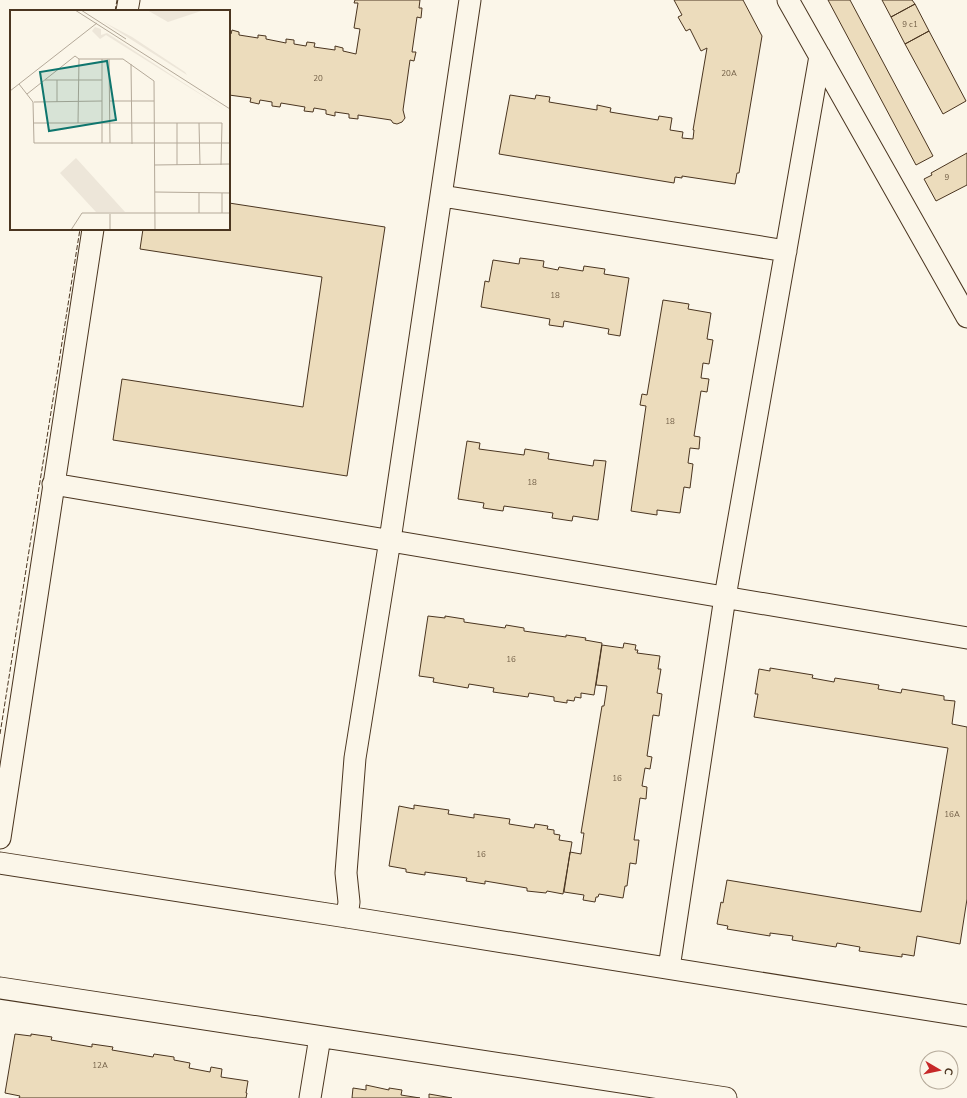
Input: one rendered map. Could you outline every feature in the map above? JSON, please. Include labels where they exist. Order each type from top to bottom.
[{"type":"street","points":[[127,10],[129,0]]},
{"type":"street","points":[[347,916],[349,902],[346,873],[355,758],[390,540],[470,0]]},
{"type":"street","points":[[788,0],[967,317]]},
{"type":"street","points":[[670,968],[726,597],[820,56]]},
{"type":"street","points":[[442,196],[786,251]]},
{"type":"street","points":[[0,838],[93,230]]},
{"type":"street","points":[[53,484],[967,638]]},
{"type":"street","points":[[0,863],[347,916],[967,1016]]},
{"type":"street","points":[[0,988],[726,1098]]},
{"type":"street","points":[[310,1098],[320,1037]]},
{"type":"building","points":[[355,0],[420,0],[419,8],[422,8],[421,18],[417,17],[412,52],[416,52],[414,61],[410,60],[403,110],[405,118],[402,122],[397,124],[393,123],[391,120],[358,115],[358,119],[349,118],[349,114],[335,112],[335,116],[326,114],[326,110],[314,108],[313,112],[304,111],[305,107],[281,103],[280,107],[272,106],[272,102],[260,100],[259,104],[250,102],[251,98],[230,95],[230,34],[232,30],[239,32],[239,35],[258,38],[258,35],[266,36],[266,39],[286,43],[286,39],[294,40],[294,44],[306,46],[307,42],[315,43],[314,47],[335,50],[335,46],[343,48],[343,51],[356,54],[360,29],[354,28],[358,3],[354,3]]},
{"type":"building","points":[[674,0],[743,0],[762,36],[739,173],[737,173],[735,184],[682,176],[682,178],[675,177],[674,183],[499,154],[510,95],[535,99],[536,95],[550,97],[549,102],[597,110],[597,105],[611,108],[610,112],[658,120],[659,116],[672,118],[670,130],[683,132],[682,138],[693,139],[693,130],[707,48],[701,51],[690,29],[686,31],[678,17],[682,15]]},
{"type":"building","points":[[828,0],[850,0],[933,156],[916,165]]},
{"type":"building","points":[[882,0],[912,0],[915,4],[891,17]]},
{"type":"building","points":[[915,4],[929,31],[905,44],[891,17]]},
{"type":"building","points":[[929,31],[966,101],[943,114],[905,44]]},
{"type":"building","points":[[967,153],[967,185],[936,201],[924,179],[932,175],[931,173]]},
{"type":"building","points":[[230,203],[385,227],[347,476],[113,440],[122,379],[303,407],[322,277],[140,249],[143,230],[230,230]]},
{"type":"building","points":[[520,258],[544,261],[543,267],[558,270],[559,267],[583,271],[584,266],[605,269],[604,274],[629,278],[620,336],[608,334],[609,329],[564,321],[563,327],[549,325],[550,319],[481,307],[485,281],[489,282],[493,260],[519,264]]},
{"type":"building","points":[[663,300],[689,304],[688,309],[711,313],[707,339],[713,340],[709,364],[703,363],[701,378],[709,379],[707,392],[701,391],[694,436],[700,437],[699,449],[690,448],[688,463],[693,464],[690,488],[684,487],[680,513],[657,510],[657,515],[631,511],[646,406],[640,405],[642,394],[647,395]]},
{"type":"building","points":[[467,441],[480,443],[479,449],[524,455],[525,449],[549,453],[548,459],[593,466],[594,460],[606,461],[598,520],[573,516],[572,521],[552,518],[553,513],[504,506],[503,511],[483,508],[484,503],[458,499]]},
{"type":"building","points":[[428,616],[445,618],[445,616],[464,619],[464,622],[505,628],[506,625],[524,628],[524,631],[566,637],[566,635],[586,638],[585,640],[602,643],[594,695],[581,693],[581,698],[575,697],[574,701],[567,700],[567,703],[554,701],[554,697],[529,693],[528,697],[493,692],[494,688],[469,684],[468,688],[433,682],[434,678],[419,676]]},
{"type":"building","points":[[624,643],[636,645],[635,650],[638,650],[637,653],[660,656],[658,669],[661,669],[657,693],[662,694],[659,716],[653,715],[647,756],[652,757],[650,769],[645,768],[642,786],[647,787],[646,799],[640,798],[634,840],[639,840],[636,864],[630,863],[627,886],[625,886],[623,898],[599,894],[598,897],[596,897],[595,902],[583,900],[584,895],[564,892],[570,852],[581,854],[584,833],[581,833],[602,706],[604,706],[607,686],[596,685],[602,645],[623,648]]},
{"type":"building","points":[[770,668],[813,675],[812,678],[834,682],[835,678],[879,685],[878,689],[901,693],[902,689],[944,696],[944,700],[955,701],[952,724],[967,727],[967,899],[960,944],[917,936],[914,956],[902,954],[902,957],[859,951],[860,947],[837,943],[836,947],[792,940],[793,936],[770,933],[770,936],[727,929],[728,926],[717,924],[727,880],[921,912],[948,748],[754,717],[758,694],[755,694],[759,669],[770,671]]},
{"type":"building","points":[[414,805],[449,810],[448,814],[474,818],[474,814],[510,819],[509,824],[534,828],[535,824],[548,826],[547,829],[554,830],[554,834],[560,835],[559,840],[572,842],[563,894],[547,891],[546,893],[527,891],[527,888],[485,881],[485,884],[466,881],[467,878],[425,872],[425,875],[406,872],[406,869],[389,866],[399,806],[414,809]]},
{"type":"building","points":[[15,1034],[31,1036],[31,1034],[52,1037],[51,1040],[92,1047],[92,1044],[113,1047],[112,1050],[153,1057],[154,1054],[174,1057],[174,1060],[190,1063],[189,1068],[210,1072],[211,1067],[222,1069],[221,1077],[248,1081],[246,1098],[19,1098],[20,1096],[5,1093]]},
{"type":"building","points":[[366,1085],[389,1090],[389,1088],[402,1090],[401,1095],[420,1098],[352,1098],[353,1088],[366,1090]]},
{"type":"building","points":[[429,1094],[452,1098],[429,1098]]},
{"type":"fence","points":[[115,10],[117,0]]},
{"type":"fence","points":[[0,734],[80,230]]}]
